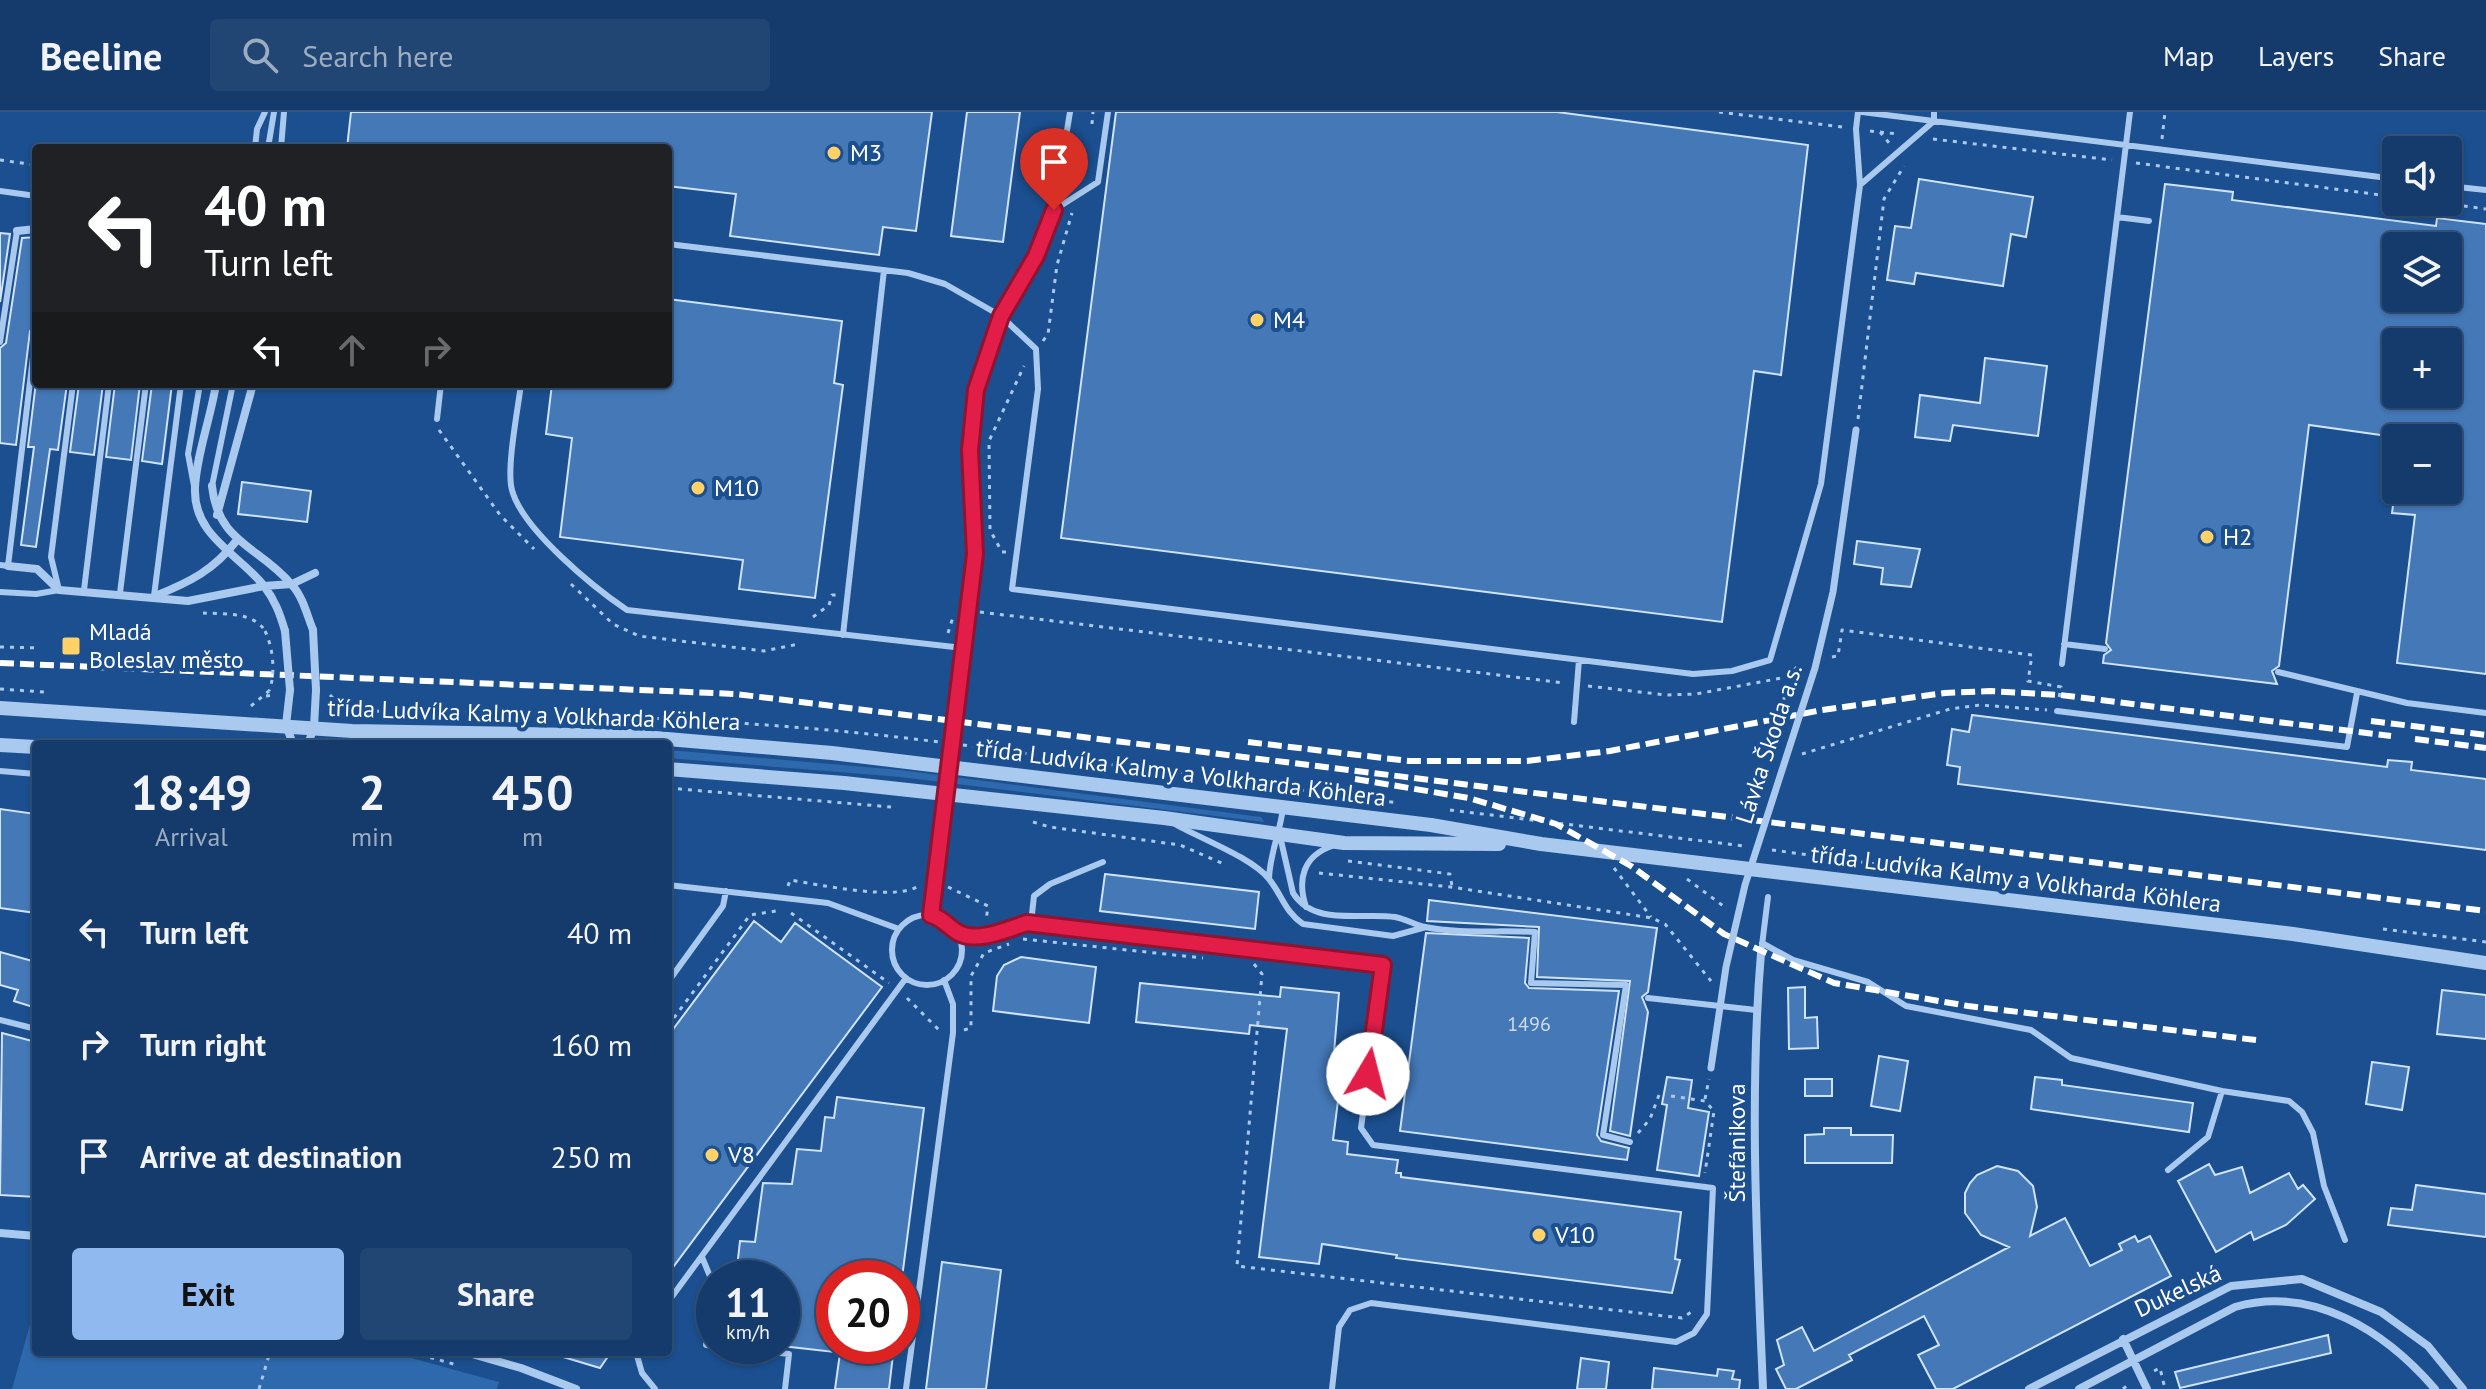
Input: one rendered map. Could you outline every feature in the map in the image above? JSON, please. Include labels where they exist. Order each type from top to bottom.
[{"type":"street","points":[[17,231],[32,229]]},
{"type":"street","points":[[215,388],[194,489],[200,517],[215,543],[264,586],[279,610],[285,631],[290,690],[286,725],[292,740]]},
{"type":"street","points":[[217,516],[252,388]]},
{"type":"street","name":"Lávka Škoda a.s.","points":[[1711,1068],[1726,967],[1745,885],[1815,668],[1833,592],[1856,430]]},
{"type":"street","points":[[212,486],[217,516],[237,540],[292,584],[313,630],[316,690],[314,727],[309,740]]},
{"type":"street","points":[[154,596],[193,581],[215,567],[237,540]]},
{"type":"street","points":[[4,566],[37,569],[59,590],[188,601],[264,586],[292,584],[315,573]]},
{"type":"street","name":"třída Ludvíka Kalmy a Volkharda Köhlera","points":[[0,708],[314,727],[632,736],[832,753],[1431,825],[1541,844],[2293,934],[2486,963]]},
{"type":"street","points":[[0,745],[32,747]]},
{"type":"street","name":"třída Ludvíka Kalmy a Volkharda Köhlera","points":[[672,769],[844,783],[1164,818],[1344,843],[1541,844]]},
{"type":"street","name":"Štefánikova","points":[[1762,948],[1756,1010],[1757,1260],[1763,1389]]},
{"type":"street","points":[[0,1233],[32,1236]]},
{"type":"street","name":"Dukelská","points":[[2029,1389],[2231,1286],[2302,1279],[2381,1312],[2428,1346],[2463,1389]]},
{"type":"street","name":"Dukelská","points":[[2079,1389],[2235,1307],[2260,1300],[2294,1300],[2370,1330],[2413,1363],[2435,1389]]},
{"type":"street","points":[[2123,1339],[2147,1389]]},
{"type":"street","points":[[479,1356],[576,1389]]},
{"type":"lane","points":[[255,144],[257,129],[265,112]]},
{"type":"lane","points":[[269,144],[274,112]]},
{"type":"lane","points":[[281,144],[284,112]]},
{"type":"lane","points":[[931,915],[975,554],[970,450],[976,390],[1001,316],[1036,256],[1054,210],[1070,112]]},
{"type":"lane","points":[[1054,210],[1098,182],[1108,112]]},
{"type":"lane","points":[[672,244],[884,270],[945,284],[1001,316],[1036,349],[1038,389],[1012,589],[1693,674],[1732,671],[1770,660],[1821,484],[1860,185],[1856,129],[1860,112],[2382,177]]},
{"type":"lane","points":[[1860,185],[1934,121],[1934,112]]},
{"type":"lane","points":[[2062,664],[2130,112]]},
{"type":"lane","points":[[2462,187],[2486,190]]},
{"type":"lane","points":[[0,191],[32,195]]},
{"type":"lane","points":[[2117,217],[2149,221]]},
{"type":"lane","points":[[0,342],[17,231]]},
{"type":"lane","points":[[843,635],[884,270]]},
{"type":"lane","points":[[4,566],[32,361]]},
{"type":"lane","points":[[0,592],[36,594],[59,590],[51,557],[72,388]]},
{"type":"lane","points":[[84,590],[109,388]]},
{"type":"lane","points":[[120,593],[146,388]]},
{"type":"lane","points":[[154,596],[180,388]]},
{"type":"lane","points":[[194,489],[188,454],[199,388]]},
{"type":"lane","points":[[212,486],[232,388]]},
{"type":"lane","points":[[437,419],[441,388]]},
{"type":"lane","points":[[521,388],[511,487],[521,512],[590,585],[627,610],[963,648]]},
{"type":"lane","points":[[2064,644],[2105,649]]},
{"type":"lane","points":[[1574,722],[1579,660]]},
{"type":"lane","points":[[2278,672],[2304,676],[2357,693],[2486,713]]},
{"type":"lane","points":[[2057,711],[2347,747],[2357,693]]},
{"type":"lane","points":[[0,771],[32,774]]},
{"type":"lane","points":[[1283,808],[1280,835],[1293,893],[1306,907],[1328,915],[1397,917],[1426,927],[1535,932],[1531,983],[1626,985],[1603,1135],[1630,1142]]},
{"type":"lane","points":[[1164,818],[1249,863],[1269,878],[1291,916],[1303,924],[1393,936],[1426,927]]},
{"type":"lane","points":[[1269,878],[1270,856],[1280,835]]},
{"type":"lane","points":[[1306,907],[1301,880],[1307,865],[1321,850],[1344,843]]},
{"type":"lane","points":[[1031,923],[1034,896],[1050,884],[1103,862]]},
{"type":"lane","points":[[672,885],[828,903],[899,929]]},
{"type":"lane","points":[[672,976],[723,906],[726,891]]},
{"type":"lane","name":"Štefánikova","points":[[1762,948],[1768,897]]},
{"type":"lane","points":[[931,915],[942,918],[958,933],[962,954],[953,973],[944,980],[925,984],[906,978],[893,960],[892,949],[899,929],[919,916],[931,915]]},
{"type":"lane","points":[[958,933],[985,936],[1031,923],[1383,965],[1361,1128],[1373,1145],[1713,1188],[1707,1314],[1694,1333],[1676,1342],[1371,1303],[1350,1310],[1339,1327],[1332,1389]]},
{"type":"lane","points":[[1762,948],[1868,982],[1895,1001],[1916,1010],[2031,1030],[2071,1058],[2222,1091],[2289,1101],[2302,1112],[2313,1133],[2324,1186],[2345,1240]]},
{"type":"lane","points":[[672,1297],[906,978]]},
{"type":"lane","points":[[906,1389],[953,1033],[953,1004],[944,980]]},
{"type":"lane","points":[[1648,998],[1756,1010]]},
{"type":"lane","points":[[0,1020],[32,1028]]},
{"type":"lane","points":[[2168,1170],[2208,1137],[2222,1091]]},
{"type":"lane","points":[[637,1356],[642,1373],[655,1389]]},
{"type":"lane","points":[[785,1389],[788,1364]]},
{"type":"path","points":[[1719,112],[2382,195]]},
{"type":"path","points":[[1856,430],[1884,199],[1906,163],[1880,132]]},
{"type":"path","points":[[0,160],[32,164]]},
{"type":"path","points":[[2462,206],[2486,209]]},
{"type":"path","points":[[437,419],[439,431],[500,515],[537,553]]},
{"type":"path","points":[[570,583],[613,624],[639,636],[764,651],[801,644],[805,618],[818,616],[829,605],[832,595],[847,596]]},
{"type":"path","points":[[948,634],[956,610],[969,610],[1666,695],[1696,694],[1787,677],[1803,662]]},
{"type":"path","points":[[1795,754],[1950,709],[1980,705],[2057,711],[2061,687],[2028,681],[2032,655],[1842,630],[1838,656],[1827,657]]},
{"type":"path","points":[[252,706],[269,691],[272,670],[265,631]]},
{"type":"path","points":[[0,647],[40,648]]},
{"type":"path","points":[[1780,732],[1787,677]]},
{"type":"path","points":[[334,695],[341,706],[367,711],[675,718],[829,728],[1409,804]]},
{"type":"path","points":[[1438,808],[1756,848]]},
{"type":"path","points":[[1584,827],[1608,851],[1611,864],[1652,918]]},
{"type":"path","points":[[1772,850],[2009,882]]},
{"type":"path","points":[[1346,861],[1450,874],[1453,878],[1451,887]]},
{"type":"path","points":[[1682,875],[1730,911]]},
{"type":"path","points":[[672,1021],[750,915],[787,910],[897,990],[939,1032],[953,1033],[971,1028],[971,976],[984,953],[988,906],[935,884],[922,883],[916,889],[895,893],[790,880],[786,898]]},
{"type":"path","points":[[2378,928],[2486,942]]},
{"type":"path","points":[[984,953],[1021,939],[1210,959]]},
{"type":"path","points":[[1241,962],[1257,964],[1262,974],[1237,1266],[1682,1318],[1696,1308]]},
{"type":"path","points":[[1705,1101],[1711,1068]]},
{"type":"path","points":[[1630,1142],[1650,1119],[1659,1095]]},
{"type":"path","points":[[1671,1096],[1705,1101],[1714,1111],[1704,1185]]},
{"type":"path","points":[[259,1389],[269,1356]]},
{"type":"path","points":[[2160,1368],[2165,1389]]},
{"type":"shaded area","points":[[672,750],[900,770],[1261,817],[1264,822],[900,777],[672,758]]},
{"type":"shaded area","points":[[32,1317],[32,1356],[404,1356],[499,1382],[497,1389],[12,1389]]},
{"type":"building","name":"M3","points":[[351,112],[932,112],[916,231],[883,227],[879,255],[730,236],[736,194],[672,186],[672,144],[347,144]]},
{"type":"building","points":[[967,112],[1020,112],[1003,242],[951,236]]},
{"type":"building","points":[[1116,112],[1557,112],[1808,145],[1781,375],[1754,371],[1722,622],[1061,538]]},
{"type":"building","points":[[1919,179],[2033,197],[2026,237],[2011,234],[2003,286],[1916,273],[1914,284],[1887,280],[1895,226],[1911,228]]},
{"type":"building","name":"H2","points":[[2165,184],[2233,192],[2232,200],[2436,226],[2437,218],[2486,224],[2486,674],[2397,663],[2415,515],[2392,513],[2393,504],[2462,504],[2462,424],[2382,424],[2382,435],[2309,425],[2279,666],[2272,671],[2277,684],[2103,663],[2104,655],[2111,650],[2106,643]]},
{"type":"building","points":[[0,233],[10,234],[0,302]]},
{"type":"building","points":[[32,237],[32,329],[16,445],[0,443],[0,348],[6,343],[22,238]]},
{"type":"building","name":"M10","points":[[672,300],[842,321],[834,383],[843,385],[815,598],[739,589],[743,560],[560,537],[572,438],[546,434],[552,388],[672,388]]},
{"type":"building","points":[[1985,358],[2047,366],[2038,436],[1953,425],[1950,441],[1915,437],[1920,395],[1980,403]]},
{"type":"building","points":[[35,388],[66,388],[58,450],[50,449],[36,547],[21,545],[34,447],[28,447]]},
{"type":"building","points":[[78,388],[102,388],[94,455],[70,452]]},
{"type":"building","points":[[115,388],[140,388],[131,460],[106,457]]},
{"type":"building","points":[[151,388],[172,388],[162,464],[142,461]]},
{"type":"building","points":[[242,482],[311,491],[307,522],[238,514]]},
{"type":"building","points":[[1857,541],[1920,549],[1911,587],[1881,584],[1883,568],[1854,564]]},
{"type":"building","points":[[1972,715],[2387,767],[2388,760],[2412,762],[2411,770],[2486,779],[2486,850],[1958,784],[1960,767],[1947,765],[1952,729],[1969,732]]},
{"type":"building","points":[[0,809],[32,813],[32,912],[0,908]]},
{"type":"building","points":[[1105,874],[1259,892],[1255,929],[1100,911]]},
{"type":"building","points":[[1429,900],[1657,928],[1648,992],[1642,997],[1648,1012],[1630,1136],[1610,1131],[1630,981],[1537,977],[1539,927],[1427,921]]},
{"type":"building","name":"V8","points":[[754,921],[781,942],[795,923],[882,987],[672,1269],[672,1031]]},
{"type":"building","points":[[1426,933],[1529,938],[1525,983],[1529,988],[1619,991],[1597,1135],[1601,1141],[1629,1148],[1627,1160],[1400,1131]]},
{"type":"building","points":[[0,952],[32,961],[32,1007],[14,1001],[18,990],[0,985]]},
{"type":"building","points":[[1021,957],[1096,967],[1089,1023],[993,1011],[997,976],[1004,965]]},
{"type":"building","points":[[1140,983],[1280,997],[1281,987],[1339,993],[1334,1053],[1344,1054],[1333,1140],[1348,1142],[1347,1154],[1398,1160],[1396,1173],[1401,1173],[1401,1177],[1681,1212],[1675,1259],[1680,1260],[1672,1293],[1396,1258],[1397,1255],[1322,1244],[1319,1264],[1259,1257],[1287,1029],[1250,1025],[1249,1034],[1136,1022]]},
{"type":"building","points":[[1805,987],[1805,1018],[1817,1017],[1818,1048],[1789,1049],[1788,988]]},
{"type":"building","points":[[2442,990],[2486,995],[2486,1039],[2437,1034]]},
{"type":"building","points":[[2,1033],[32,1041],[32,1197],[0,1195]]},
{"type":"building","points":[[1879,1056],[1908,1061],[1900,1111],[1871,1106]]},
{"type":"building","points":[[2372,1062],[2409,1067],[2402,1110],[2366,1104]]},
{"type":"building","points":[[1667,1077],[1692,1080],[1688,1108],[1709,1112],[1699,1176],[1657,1170],[1667,1105],[1662,1104]]},
{"type":"building","points":[[2035,1077],[2062,1080],[2062,1085],[2193,1103],[2189,1132],[2031,1109]]},
{"type":"building","points":[[1805,1079],[1832,1079],[1832,1096],[1805,1096]]},
{"type":"building","points":[[837,1097],[924,1108],[904,1260],[816,1260],[816,1350],[800,1348],[800,1260],[738,1260],[740,1241],[755,1242],[763,1183],[792,1184],[797,1149],[821,1151],[825,1117],[834,1118]]},
{"type":"building","points":[[1824,1128],[1851,1128],[1851,1135],[1893,1135],[1892,1163],[1805,1163],[1805,1135],[1824,1134]]},
{"type":"building","points":[[2209,1164],[2215,1175],[2242,1167],[2250,1193],[2289,1173],[2298,1189],[2303,1185],[2315,1199],[2286,1225],[2254,1240],[2251,1232],[2216,1252],[2178,1181]]},
{"type":"building","points":[[1997,1166],[2018,1171],[2033,1186],[2037,1207],[2030,1236],[2065,1218],[2090,1266],[2122,1250],[2119,1244],[2135,1236],[2138,1242],[2150,1236],[2171,1276],[1953,1389],[1936,1389],[1918,1355],[1939,1345],[1924,1316],[1849,1355],[1852,1360],[1796,1389],[1786,1389],[1776,1369],[1784,1365],[1777,1340],[1802,1327],[1814,1351],[2009,1247],[1981,1235],[1965,1213],[1965,1193],[1970,1183],[1977,1175]]},
{"type":"building","points":[[2416,1185],[2486,1194],[2486,1237],[2388,1225],[2391,1208],[2412,1210]]},
{"type":"building","points":[[942,1262],[1001,1270],[986,1389],[926,1389]]},
{"type":"building","points":[[2328,1335],[2331,1353],[2180,1388],[2175,1372]]},
{"type":"building","points":[[560,1356],[608,1356],[600,1368]]},
{"type":"building","points":[[1581,1358],[1609,1362],[1606,1389],[1577,1389]]},
{"type":"building","points":[[838,1364],[892,1364],[889,1389],[835,1389]]},
{"type":"building","points":[[1654,1368],[1717,1376],[1718,1369],[1734,1371],[1732,1379],[1740,1380],[1739,1389],[1652,1389]]},
{"type":"railway","points":[[0,663],[736,694],[2486,911]]},
{"type":"railway","points":[[1248,742],[1409,761],[1527,761],[1610,751],[1822,710],[1945,693],[1990,691],[2060,695],[2391,736]]},
{"type":"railway","points":[[2371,721],[2486,735]]},
{"type":"railway","points":[[2415,739],[2486,748]]},
{"type":"railway","points":[[1355,779],[1469,798],[1556,824],[1631,866],[1724,934],[1834,983],[1968,1006],[2256,1040]]},
{"type":"place","name":"M3","points":[[834,153]]},
{"type":"place","name":"M4","points":[[1257,320]]},
{"type":"place","name":"M10","points":[[698,488]]},
{"type":"place","name":"H2","points":[[2207,537]]},
{"type":"place","name":"Mladá Boleslav město","points":[[71,646]]},
{"type":"place","name":"V8","points":[[712,1155]]},
{"type":"place","name":"V10","points":[[1539,1235]]},
{"type":"route","points":[[1054,210],[1036,256],[1001,316],[976,390],[970,450],[975,554],[931,915],[951,924],[958,933],[985,936],[1027,923],[1259,953],[1383,965],[1368,1074]]}]
